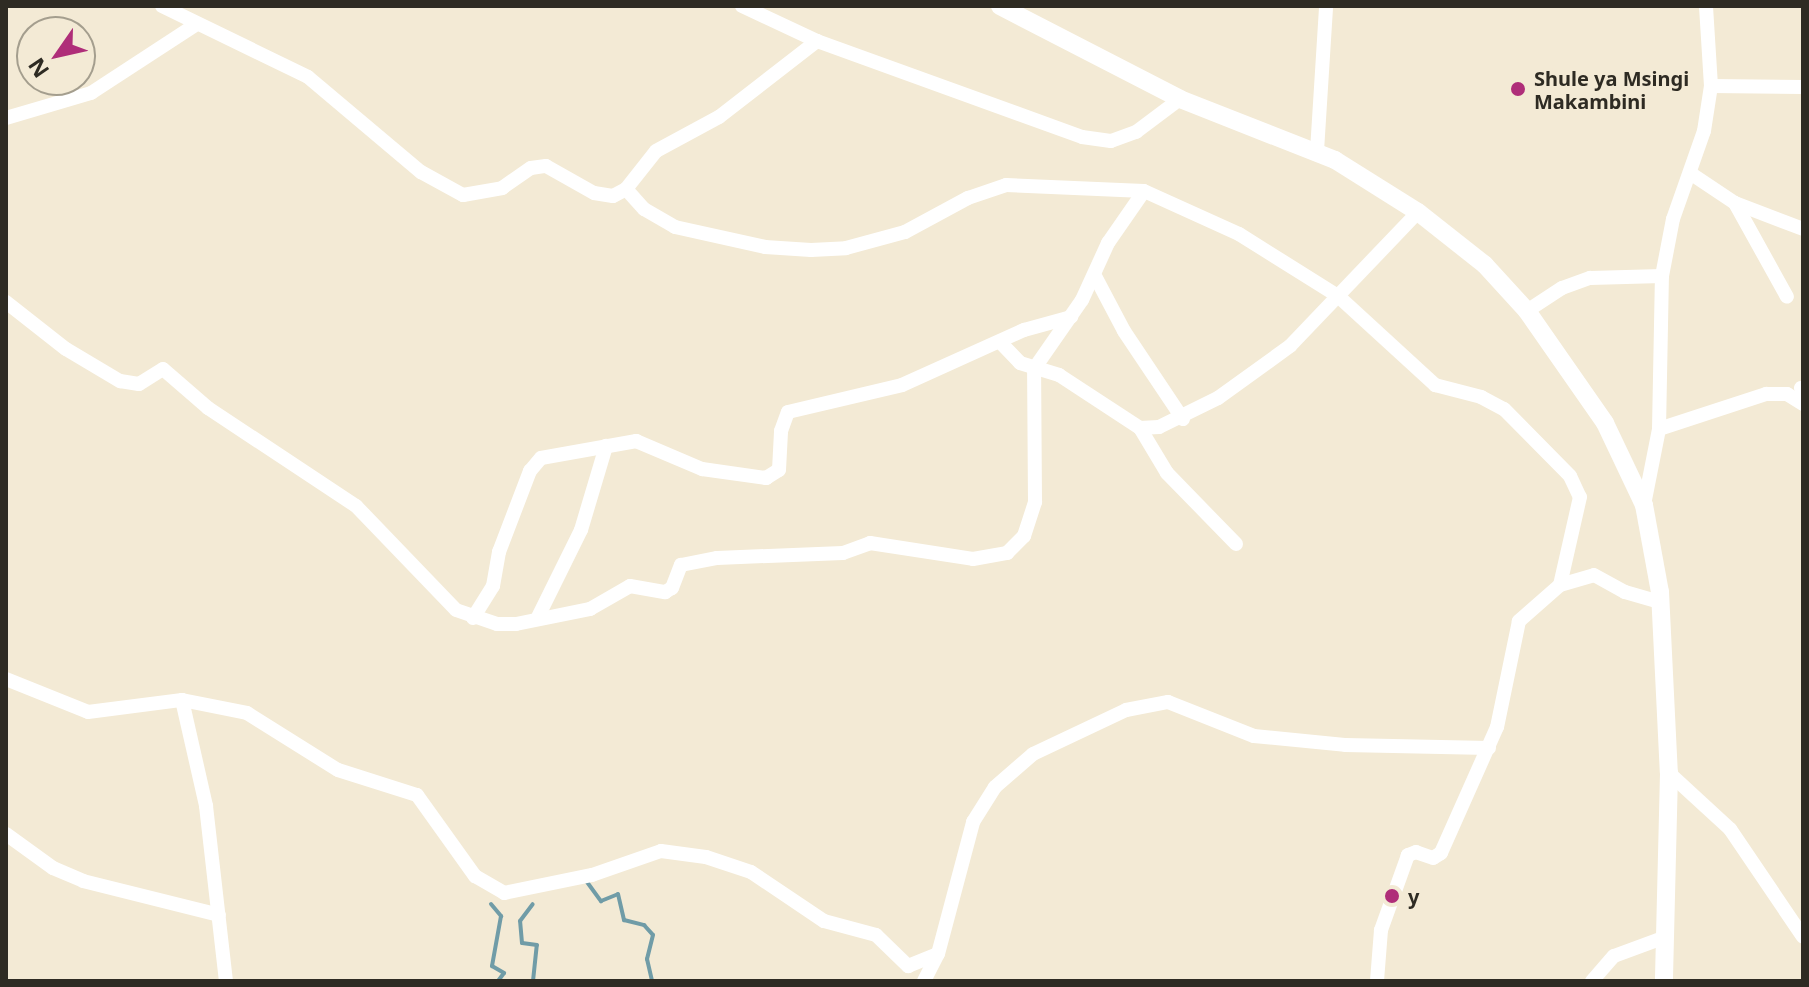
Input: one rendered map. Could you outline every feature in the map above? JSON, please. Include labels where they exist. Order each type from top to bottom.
[{"type":"street","points":[[162,6],[308,77],[443,188],[482,195],[531,168],[546,166],[594,193],[613,196],[626,189],[656,151],[719,117],[817,41]]},
{"type":"street","points":[[742,6],[817,41],[1082,137],[1111,141],[1136,132],[1180,99]]},
{"type":"street","points":[[1000,6],[1180,99],[1317,151],[1418,212],[1485,265],[1527,311],[1605,423],[1644,505],[1661,602],[1669,773],[1664,981]]},
{"type":"street","points":[[1317,151],[1326,6]]},
{"type":"street","points":[[1644,505],[1659,429],[1662,276],[1673,219],[1690,173],[1711,86],[1706,6]]},
{"type":"street","points":[[6,118],[91,93],[197,24]]},
{"type":"street","points":[[1711,86],[1803,87]]},
{"type":"street","points":[[1690,173],[1735,203],[1803,229]]},
{"type":"street","points":[[626,189],[644,209],[675,227],[765,247],[811,250],[846,248],[905,232],[968,198],[1006,185],[1144,191],[1239,234],[1338,296],[1435,385],[1481,397],[1504,409],[1575,482],[1580,497],[1560,585]]},
{"type":"street","points":[[6,302],[66,349],[120,381],[139,384],[163,369],[208,408],[356,506],[437,594],[473,618],[497,624],[590,609],[630,586],[665,592],[672,588],[681,565],[717,558],[843,553],[870,543],[973,559],[1007,553],[1024,536],[1035,502],[1034,369],[1071,317],[1095,276],[1108,243],[1144,191]]},
{"type":"street","points":[[1735,203],[1787,297]]},
{"type":"street","points":[[1140,428],[1183,419],[1290,346],[1418,212]]},
{"type":"street","points":[[1095,276],[1124,331],[1183,419]]},
{"type":"street","points":[[1527,311],[1562,288],[1590,278],[1662,276]]},
{"type":"street","points":[[473,618],[493,586],[499,552],[530,471],[555,452],[636,441],[702,469],[766,478],[779,470],[781,431],[788,412],[902,385],[1000,342],[1071,317]]},
{"type":"street","points":[[1000,342],[1020,363],[1059,375],[1140,428],[1167,473],[1236,544]]},
{"type":"street","points":[[1659,429],[1766,394],[1799,389],[1803,404]]},
{"type":"street","points":[[537,619],[581,530],[606,446]]},
{"type":"street","points":[[1377,981],[1381,930],[1408,855],[1416,852],[1433,858],[1441,853],[1489,748],[1509,680],[1519,621],[1560,585],[1594,575],[1625,592],[1661,602]]},
{"type":"street","points":[[6,679],[101,714],[182,700],[247,713],[338,770],[417,795],[475,876],[504,893],[592,875],[645,854],[677,853],[751,872],[824,921],[876,935],[908,966],[938,954]]},
{"type":"street","points":[[182,700],[206,806],[226,981]]},
{"type":"street","points":[[924,981],[938,954],[955,881],[983,802],[1033,754],[1126,710],[1168,702],[1254,736],[1345,745],[1489,748]]},
{"type":"street","points":[[1669,773],[1730,829],[1803,937]]},
{"type":"street","points":[[6,834],[53,868],[83,881],[219,915]]},
{"type":"street","points":[[1592,981],[1614,956],[1663,938]]},
{"type":"waterway","points":[[587,882],[601,901],[618,894],[624,920],[644,925],[653,935],[647,959],[652,981]]},
{"type":"waterway","points":[[491,904],[501,916],[492,966],[504,973],[498,981]]},
{"type":"waterway","points":[[533,904],[520,921],[522,943],[537,945],[533,981]]},
{"type":"place","name":"Shule ya Msingi Makambini","points":[[1518,89]]},
{"type":"place","name":"y","points":[[1392,896]]}]
